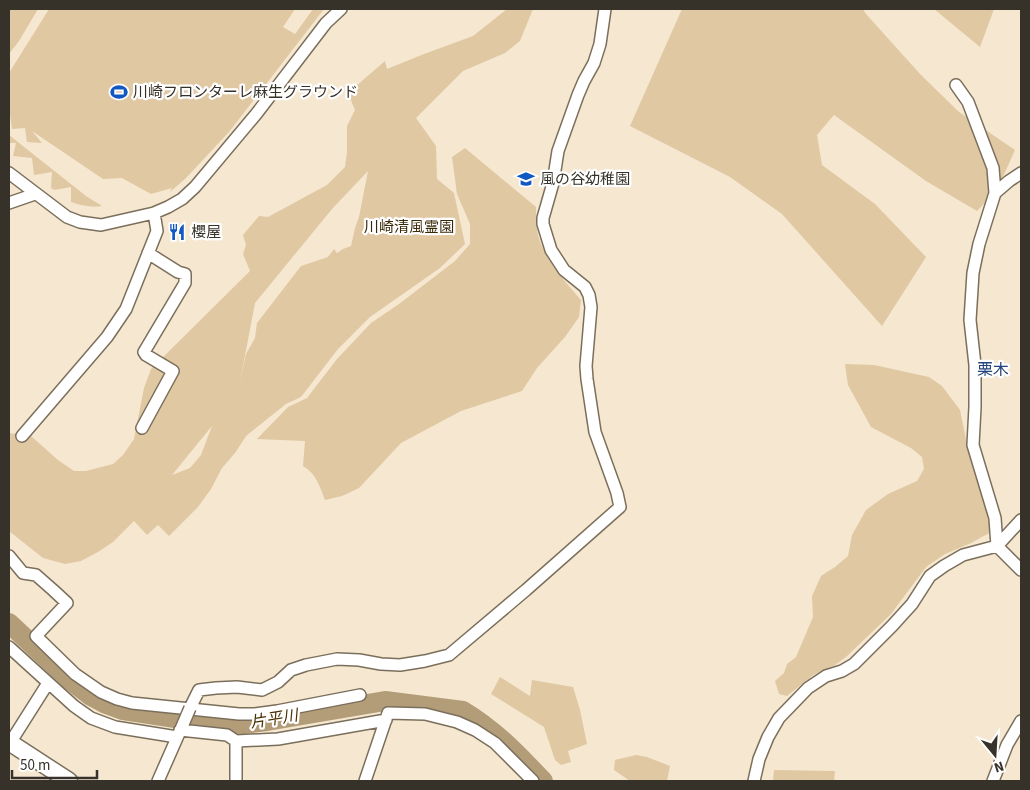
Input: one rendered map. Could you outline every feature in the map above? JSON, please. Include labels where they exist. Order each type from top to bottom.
[{"type":"main road","points":[[9,743],[62,779]]},
{"type":"street","points":[[9,173],[67,217],[80,222],[101,225],[154,213],[168,207],[182,199],[195,187],[257,113],[326,22],[341,9]]},
{"type":"street","points":[[158,781],[199,690],[237,687],[262,690],[278,682],[291,670],[336,659],[400,665],[449,655],[620,507],[617,492],[595,432],[587,379],[586,366],[591,307],[589,295],[585,287],[564,270],[550,250],[543,224],[553,183],[558,151],[578,95],[594,63],[600,44],[605,9]]},
{"type":"street","points":[[956,85],[968,102],[993,168],[995,193],[978,244],[973,273],[970,320],[974,365],[975,407],[973,445],[995,518],[997,546],[1021,570]]},
{"type":"street","points":[[995,193],[1021,173]]},
{"type":"street","points":[[9,203],[35,194]]},
{"type":"street","points":[[22,436],[107,337],[126,309],[157,231],[154,213]]},
{"type":"street","points":[[142,428],[173,371],[144,352],[185,283],[185,274],[178,272],[148,253]]},
{"type":"street","points":[[754,781],[759,759],[768,737],[779,718],[808,688],[826,676],[842,672],[854,664],[912,604],[930,576],[963,555],[997,546],[1021,520]]},
{"type":"street","points":[[9,556],[23,572],[36,575],[66,604],[36,636],[75,674],[101,692],[117,699],[154,706],[255,714],[360,695]]},
{"type":"street","points":[[9,648],[74,706],[91,718],[115,727],[180,729],[227,735],[236,741],[278,739],[386,720]]},
{"type":"street","points":[[9,743],[48,683]]},
{"type":"street","points":[[365,781],[388,713],[424,714],[456,722],[475,730],[495,743],[533,781]]},
{"type":"street","points":[[993,781],[1007,745],[1021,721]]},
{"type":"street","points":[[236,741],[236,781]]},
{"type":"green space","points":[[9,9],[38,9],[9,54]]},
{"type":"green space","name":"川崎フロンターレ麻生グラウンド","points":[[49,9],[295,9],[283,27],[295,34],[313,9],[324,9],[229,132],[186,178],[170,192],[172,188],[151,194],[122,178],[103,179],[32,131],[42,143],[27,142],[25,128],[12,129],[9,114],[9,73]]},
{"type":"green space","name":"川崎清風霊園","points":[[507,9],[533,9],[520,41],[505,53],[463,71],[416,118],[436,146],[437,179],[454,193],[465,244],[440,268],[370,317],[338,349],[301,397],[286,404],[246,436],[222,468],[211,489],[198,507],[169,536],[158,525],[147,535],[134,521],[113,542],[98,552],[81,561],[65,564],[43,558],[9,531],[9,433],[31,436],[58,460],[74,471],[86,471],[113,464],[123,455],[134,439],[144,388],[151,369],[250,271],[243,254],[246,245],[243,235],[259,216],[268,217],[327,185],[345,167],[347,126],[355,110],[348,93],[385,61],[387,69],[473,36]],"holes":[[[368,171],[351,246],[337,253],[334,249],[328,257],[301,266],[257,323],[255,338],[246,354],[240,382],[255,303],[332,209]],[[212,426],[201,455],[190,468],[172,475]]]},
{"type":"green space","points":[[682,9],[863,9],[921,75],[959,112],[1015,150],[997,190],[977,211],[926,181],[834,115],[817,135],[822,165],[875,204],[926,257],[882,326],[782,214],[730,177],[630,126]]},
{"type":"green space","points":[[934,9],[994,9],[980,47]]},
{"type":"green space","points":[[9,135],[86,196],[102,206],[86,206],[71,202],[71,187],[54,190],[51,188],[52,172],[34,175],[32,158],[13,156],[16,143],[9,143]]},
{"type":"green space","points":[[465,148],[536,207],[537,228],[541,244],[556,270],[581,300],[579,317],[565,337],[537,368],[522,391],[461,411],[401,443],[359,488],[342,496],[325,500],[314,476],[303,466],[305,441],[257,439],[288,407],[307,398],[337,359],[371,323],[455,261],[470,244],[470,224],[457,194],[452,157]]},
{"type":"green space","points":[[845,364],[874,365],[929,377],[942,386],[960,410],[968,449],[989,510],[991,532],[945,554],[926,567],[891,614],[846,657],[835,665],[813,675],[787,696],[779,694],[775,681],[784,673],[787,664],[796,657],[813,617],[812,596],[821,576],[848,556],[852,535],[866,510],[888,494],[917,481],[924,469],[922,457],[911,448],[871,427],[848,385]]},
{"type":"green space","points":[[500,677],[530,696],[532,680],[573,687],[587,744],[568,751],[571,762],[561,765],[555,760],[544,727],[491,694]]},
{"type":"green space","points":[[636,755],[670,766],[667,781],[630,781],[614,770],[615,760]]},
{"type":"green space","points":[[774,770],[835,771],[834,781],[773,781]]},
{"type":"waterway","name":"片平川","points":[[9,623],[69,679],[91,696],[123,710],[208,723],[243,724],[385,701],[463,711],[496,735],[543,781]]},
{"type":"place","name":"川崎フロンターレ麻生グラウンド","points":[[119,92]]},
{"type":"place","name":"風の谷幼稚園","points":[[526,179]]},
{"type":"place","name":"櫻屋","points":[[177,232]]},
{"type":"district","name":"栗木","points":[[993,370]]}]
